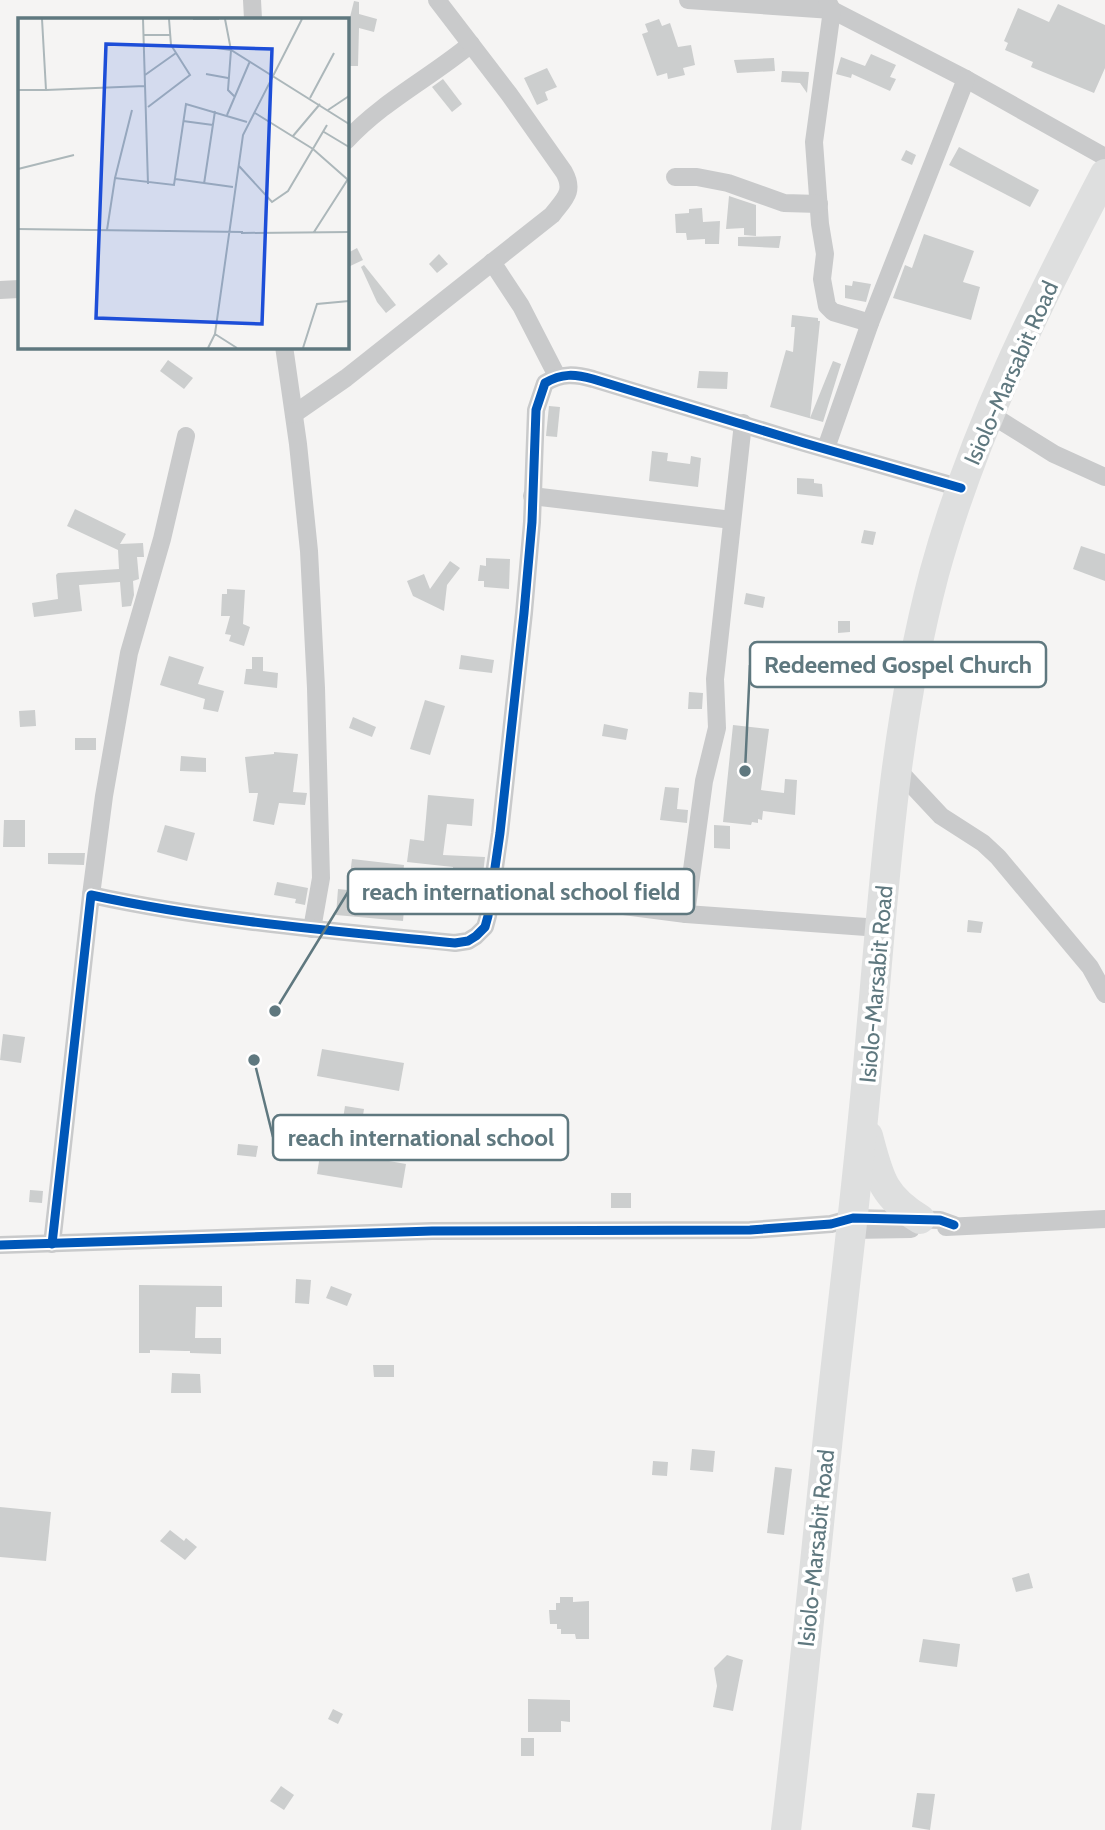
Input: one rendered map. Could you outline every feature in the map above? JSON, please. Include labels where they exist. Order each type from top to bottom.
[{"type":"highway","name":"Isiolo-Marsabit Road","points":[[786,1830],[845,1224],[863,1119],[880,928],[911,683],[934,576],[961,488],[989,414],[1075,230],[1105,174]]},
{"type":"highway","points":[[863,1119],[883,1185],[899,1206],[920,1219]]},
{"type":"street","points":[[252,0],[253,18]]},
{"type":"street","points":[[294,414],[346,379],[552,215],[566,196],[569,184],[509,94],[437,0]]},
{"type":"street","points":[[688,0],[829,5],[1105,157]]},
{"type":"street","points":[[829,5],[814,142],[825,254],[822,279],[827,306],[833,312],[870,323]]},
{"type":"street","points":[[348,139],[390,100],[448,63],[471,44]]},
{"type":"street","points":[[826,448],[870,323],[966,79]]},
{"type":"street","points":[[675,177],[721,181],[784,203],[819,204]]},
{"type":"street","points":[[492,262],[521,306],[556,376]]},
{"type":"street","points":[[0,290],[18,289]]},
{"type":"street","points":[[284,348],[309,551],[318,729],[321,878],[313,929]]},
{"type":"street","points":[[91,895],[129,903],[313,929],[456,943],[468,941],[485,927],[492,889],[523,625],[533,496],[536,410],[545,383],[556,376],[577,375],[593,379],[961,488]]},
{"type":"street","points":[[989,414],[1054,454],[1105,477]]},
{"type":"street","points":[[686,914],[704,781],[717,728],[715,679],[743,423]]},
{"type":"street","points":[[52,1244],[104,796],[120,719],[129,653],[162,539],[186,436]]},
{"type":"street","points":[[533,496],[732,520]]},
{"type":"street","points":[[898,770],[941,816],[983,843],[998,857],[1090,967],[1105,995]]},
{"type":"street","points":[[492,889],[686,914],[880,928]]},
{"type":"street","points":[[0,1245],[432,1231],[750,1230],[920,1219],[940,1220],[954,1225]]},
{"type":"street","points":[[845,1224],[930,1229],[954,1225],[1105,1219]]},
{"type":"building","points":[[354,1],[359,2],[359,14],[377,19],[374,32],[359,28],[358,66],[348,66],[348,25]]},
{"type":"building","points":[[1058,4],[1105,25],[1105,68],[1094,93],[1031,67],[1033,62],[1005,50],[1008,43],[1004,41],[1018,8],[1049,22]]},
{"type":"building","points":[[659,19],[662,26],[670,23],[678,47],[691,45],[695,65],[683,68],[685,75],[668,79],[667,73],[657,76],[642,34],[648,32],[645,24]]},
{"type":"building","points":[[871,54],[896,65],[890,77],[896,79],[890,91],[852,74],[851,78],[836,74],[841,57],[865,66]]},
{"type":"building","points":[[774,58],[775,71],[737,73],[734,60]]},
{"type":"building","points":[[547,68],[557,87],[545,92],[548,100],[537,105],[524,78]]},
{"type":"building","points":[[782,71],[809,72],[807,93],[800,83],[781,82]]},
{"type":"building","points":[[443,79],[462,104],[452,112],[432,87]]},
{"type":"building","points":[[959,147],[1039,190],[1030,207],[949,165]]},
{"type":"building","points":[[906,150],[916,155],[912,165],[901,160]]},
{"type":"building","points":[[729,196],[756,205],[756,236],[744,235],[744,228],[726,229]]},
{"type":"building","points":[[702,208],[703,222],[720,221],[719,244],[705,244],[705,239],[687,240],[686,233],[676,233],[675,214]]},
{"type":"building","points":[[924,234],[974,251],[963,282],[980,287],[971,320],[893,298],[905,265],[912,268]]},
{"type":"building","points":[[781,236],[779,248],[738,246],[738,237]]},
{"type":"building","points":[[357,248],[363,260],[348,267],[348,253]]},
{"type":"building","points":[[439,254],[448,264],[437,273],[429,264]]},
{"type":"building","points":[[364,265],[396,305],[386,313],[377,302],[361,267]]},
{"type":"building","points":[[853,281],[871,284],[866,302],[845,298],[845,285],[852,286]]},
{"type":"building","points":[[792,315],[818,318],[820,321],[810,418],[833,361],[841,364],[823,422],[770,407],[786,350],[793,352],[795,327],[791,327]]},
{"type":"building","points":[[168,360],[193,378],[184,389],[160,371]]},
{"type":"building","points":[[699,371],[728,372],[727,389],[697,388]]},
{"type":"building","points":[[549,406],[560,407],[557,437],[546,436]]},
{"type":"building","points":[[652,451],[668,453],[667,461],[690,464],[691,456],[701,458],[698,487],[649,481]]},
{"type":"building","points":[[797,478],[814,479],[814,483],[822,484],[823,497],[797,494]]},
{"type":"building","points":[[75,509],[126,534],[120,544],[143,543],[144,557],[137,557],[139,579],[133,581],[134,595],[131,606],[122,607],[120,582],[79,585],[82,611],[34,617],[32,603],[58,599],[58,573],[119,569],[118,550],[67,526]]},
{"type":"building","points":[[864,530],[876,532],[873,545],[861,543]]},
{"type":"building","points":[[1081,546],[1105,554],[1105,581],[1073,569]]},
{"type":"building","points":[[486,558],[510,559],[509,589],[484,587],[484,581],[478,581],[480,565],[486,566]]},
{"type":"building","points":[[450,561],[460,568],[447,585],[444,611],[413,596],[407,581],[424,574],[430,589]]},
{"type":"building","points":[[227,589],[245,590],[243,624],[250,627],[244,646],[229,641],[231,635],[225,634],[230,616],[221,616],[222,594],[227,594]]},
{"type":"building","points":[[746,593],[765,597],[763,608],[744,604]]},
{"type":"building","points":[[838,621],[850,621],[850,632],[838,633]]},
{"type":"building","points":[[461,655],[494,660],[492,673],[459,669]]},
{"type":"building","points":[[169,656],[204,667],[198,684],[224,691],[218,712],[203,709],[205,699],[160,685]]},
{"type":"building","points":[[252,657],[263,657],[263,671],[278,673],[277,688],[244,684],[246,669],[252,669]]},
{"type":"building","points":[[689,692],[703,693],[702,709],[688,709]]},
{"type":"building","points":[[425,700],[445,706],[430,755],[410,749]]},
{"type":"building","points":[[35,710],[36,726],[20,727],[19,711]]},
{"type":"building","points":[[353,717],[376,727],[372,737],[349,728]]},
{"type":"building","points":[[604,724],[628,729],[626,740],[602,736]]},
{"type":"building","points":[[733,725],[769,729],[761,790],[784,793],[785,779],[797,780],[795,815],[763,811],[762,820],[758,819],[758,823],[752,822],[751,825],[723,822]]},
{"type":"building","points":[[75,738],[96,738],[96,750],[75,750]]},
{"type":"building","points":[[274,752],[298,754],[293,792],[307,793],[305,805],[279,803],[274,825],[253,821],[258,793],[249,793],[245,757]]},
{"type":"building","points":[[181,756],[206,758],[206,772],[180,771]]},
{"type":"building","points":[[665,787],[679,788],[677,809],[688,810],[687,823],[660,820]]},
{"type":"building","points":[[428,795],[474,799],[472,826],[447,824],[443,855],[485,857],[483,874],[453,872],[453,867],[407,862],[410,839],[424,841]]},
{"type":"building","points":[[4,820],[25,820],[25,847],[3,847]]},
{"type":"building","points":[[165,825],[195,833],[187,861],[157,852]]},
{"type":"building","points":[[714,825],[730,826],[730,849],[714,848]]},
{"type":"building","points":[[48,853],[85,853],[84,865],[48,864]]},
{"type":"building","points":[[352,859],[404,865],[399,910],[404,910],[403,921],[336,915],[338,889],[348,890]]},
{"type":"building","points":[[277,882],[308,888],[305,905],[295,903],[296,899],[274,895]]},
{"type":"building","points":[[968,920],[983,922],[981,933],[967,932]]},
{"type":"building","points":[[3,1034],[25,1037],[21,1063],[0,1060]]},
{"type":"building","points":[[322,1049],[404,1063],[399,1091],[317,1076]]},
{"type":"building","points":[[345,1106],[364,1109],[362,1122],[343,1119]]},
{"type":"building","points":[[238,1144],[258,1146],[256,1157],[237,1155]]},
{"type":"building","points":[[321,1149],[406,1164],[402,1188],[317,1174]]},
{"type":"building","points":[[30,1190],[43,1191],[42,1203],[29,1202]]},
{"type":"building","points":[[611,1193],[631,1193],[631,1208],[611,1208]]},
{"type":"building","points":[[296,1279],[311,1280],[309,1304],[295,1303]]},
{"type":"building","points":[[139,1285],[222,1286],[222,1307],[196,1307],[195,1338],[221,1338],[221,1354],[150,1350],[150,1353],[139,1353]]},
{"type":"building","points":[[331,1286],[352,1294],[347,1306],[326,1298]]},
{"type":"building","points":[[373,1365],[394,1365],[394,1377],[374,1377]]},
{"type":"building","points":[[172,1373],[200,1374],[201,1393],[171,1393]]},
{"type":"building","points":[[692,1449],[715,1451],[713,1472],[690,1470]]},
{"type":"building","points":[[653,1461],[668,1462],[667,1476],[652,1475]]},
{"type":"building","points":[[775,1467],[792,1469],[784,1535],[767,1533]]},
{"type":"building","points":[[0,1507],[51,1512],[46,1561],[0,1557]]},
{"type":"building","points":[[170,1530],[197,1547],[185,1560],[160,1541]]},
{"type":"building","points":[[1029,1573],[1033,1588],[1016,1592],[1012,1578]]},
{"type":"building","points":[[560,1597],[573,1597],[573,1602],[589,1601],[589,1639],[576,1639],[575,1634],[561,1634],[557,1624],[550,1624],[549,1610],[556,1610]]},
{"type":"building","points":[[923,1639],[960,1644],[957,1667],[919,1662]]},
{"type":"building","points":[[727,1655],[743,1660],[733,1711],[713,1707],[717,1686],[714,1668]]},
{"type":"building","points":[[528,1699],[570,1700],[570,1722],[561,1721],[561,1732],[528,1732]]},
{"type":"building","points":[[333,1709],[343,1714],[338,1724],[328,1719]]},
{"type":"building","points":[[521,1738],[534,1738],[534,1756],[521,1756]]},
{"type":"building","points":[[281,1786],[294,1795],[284,1810],[270,1801]]},
{"type":"building","points":[[917,1793],[935,1794],[930,1830],[912,1827]]},
{"type":"cycle path","points":[[52,1244],[91,895],[181,912],[455,943],[468,941],[485,927],[500,833],[524,613],[532,522],[536,410],[545,383],[563,376],[586,377],[961,488]]},
{"type":"cycle path","points":[[0,1245],[432,1231],[750,1230],[831,1224],[853,1218],[940,1220],[954,1225]]},
{"type":"place","name":"Redeemed Gospel Church","points":[[745,771]]},
{"type":"place","name":"reach international school field","points":[[275,1011]]},
{"type":"place","name":"reach international school","points":[[254,1060]]}]
